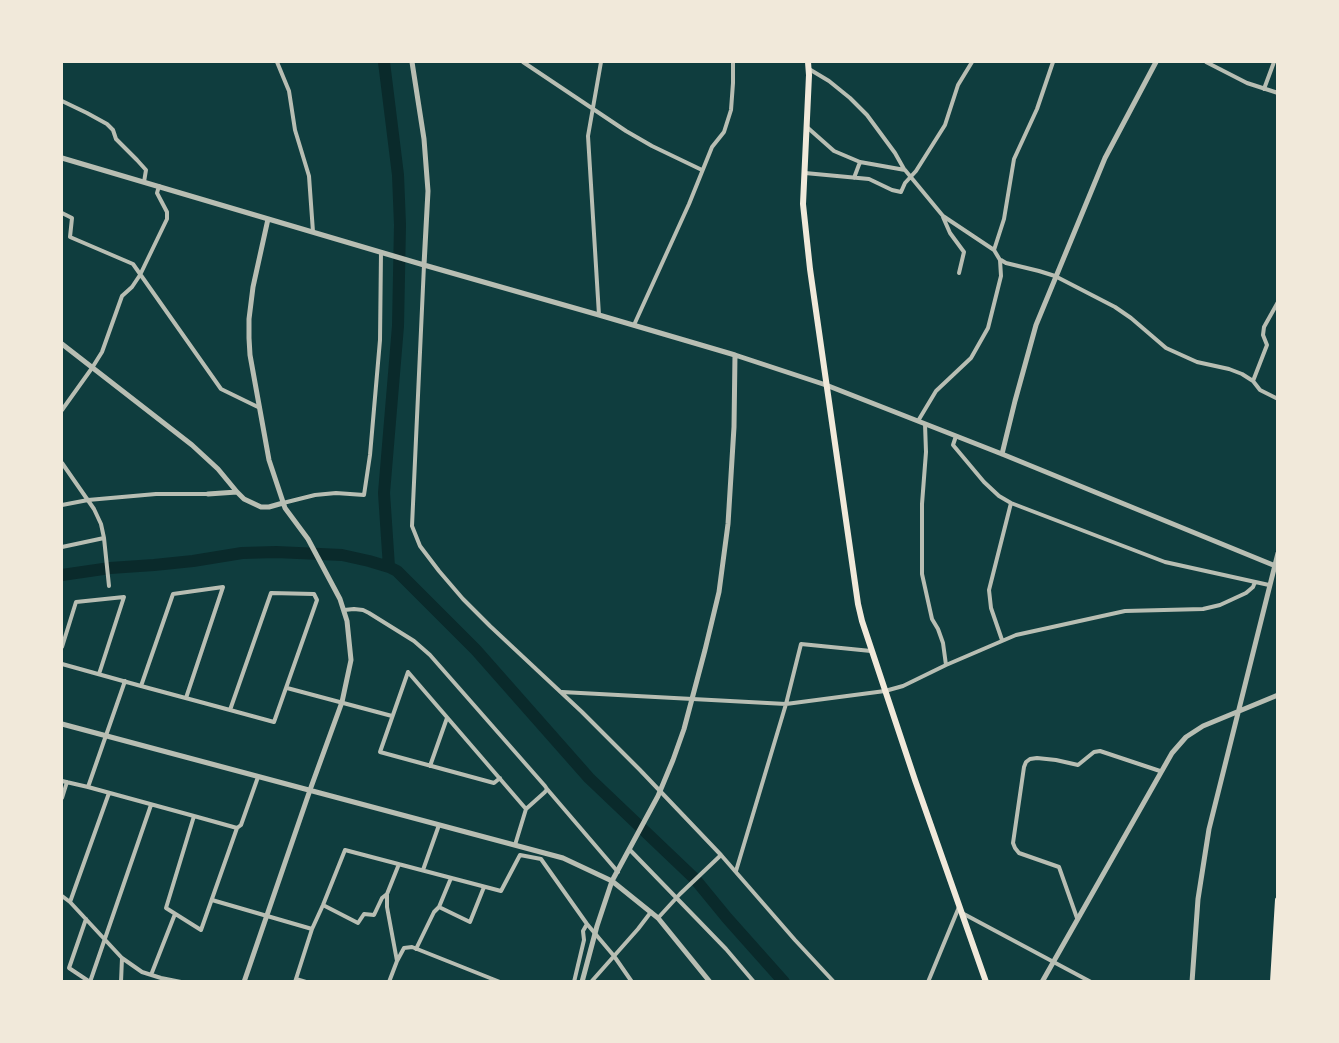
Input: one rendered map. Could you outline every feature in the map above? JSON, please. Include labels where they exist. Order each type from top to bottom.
[{"type":"main road","points":[[808,65],[803,204],[810,269],[858,604],[885,691],[986,981]]},
{"type":"main road","points":[[1274,981],[1278,900]]},
{"type":"street","points":[[277,62],[289,91],[295,130],[309,176],[313,232]]},
{"type":"street","points":[[412,62],[424,139],[428,191],[422,265],[412,526],[424,553],[463,599],[629,758],[659,794],[721,855],[834,981]]},
{"type":"street","points":[[523,62],[626,131],[702,170]]},
{"type":"street","points":[[599,315],[588,136],[601,62]]},
{"type":"street","points":[[634,325],[689,204],[712,147],[724,132],[728,122],[733,83],[732,62]]},
{"type":"street","points":[[805,173],[869,179],[901,192],[945,125],[958,85],[972,62]]},
{"type":"street","points":[[994,250],[1004,219],[1014,159],[1037,110],[1053,62]]},
{"type":"street","points":[[1002,454],[1036,325],[1055,276],[1119,128],[1156,62]]},
{"type":"street","points":[[1206,62],[1247,83],[1278,93]]},
{"type":"street","points":[[1264,88],[1274,62]]},
{"type":"street","points":[[808,65],[848,96],[867,115],[895,153],[904,170],[943,216],[994,250],[1000,260],[1001,276],[988,328],[971,358],[936,391],[922,422],[926,452],[922,504],[922,573],[932,619],[943,643],[946,665]]},
{"type":"street","points":[[62,101],[107,124],[113,130],[116,139],[146,170],[144,182]]},
{"type":"street","points":[[807,127],[834,151],[860,162],[904,170]]},
{"type":"street","points":[[62,158],[735,355],[826,385],[1002,454],[1276,567]]},
{"type":"street","points":[[854,178],[860,162]]},
{"type":"street","points":[[62,410],[102,352],[122,296],[140,275],[167,219],[167,212],[157,193],[159,186]]},
{"type":"street","points":[[62,213],[72,218],[70,237],[133,264],[221,389],[260,408]]},
{"type":"street","points":[[943,216],[950,233],[964,252],[959,273]]},
{"type":"street","points":[[244,981],[342,702],[351,660],[347,621],[340,599],[327,572],[283,503],[270,460],[250,355],[249,319],[253,287],[268,219]]},
{"type":"street","points":[[62,345],[192,445],[218,469],[244,499],[261,507],[269,507],[315,495],[336,493],[364,495],[378,365],[382,253]]},
{"type":"street","points":[[1000,260],[1055,276],[1115,307],[1166,348],[1197,362],[1242,374],[1253,381],[1260,390],[1278,399]]},
{"type":"street","points":[[1253,381],[1267,345],[1263,334],[1264,327],[1278,302]]},
{"type":"street","points":[[582,981],[612,881],[659,794],[673,760],[692,700],[719,592],[728,524],[734,427],[735,355]]},
{"type":"street","points":[[956,436],[953,445],[984,482],[999,496],[1011,503],[1165,562],[1269,585]]},
{"type":"street","points":[[62,463],[94,509],[101,524],[109,586]]},
{"type":"street","points":[[62,504],[156,494],[237,492]]},
{"type":"street","points":[[1002,640],[991,608],[989,590],[1011,503]]},
{"type":"street","points":[[62,547],[104,538]]},
{"type":"street","points":[[1192,981],[1198,899],[1209,829],[1278,553]]},
{"type":"street","points":[[561,692],[786,704],[885,691],[903,686],[1016,635],[1125,611],[1212,607],[1246,593],[1253,587],[1254,582]]},
{"type":"street","points":[[141,686],[173,594],[223,587],[186,698]]},
{"type":"street","points":[[62,664],[141,686],[274,722],[317,600],[314,594],[271,592],[230,710]]},
{"type":"street","points":[[62,647],[76,602],[124,597],[99,674]]},
{"type":"street","points":[[344,610],[363,610],[369,613],[414,641],[430,655],[618,872]]},
{"type":"street","points":[[736,872],[786,704],[801,644],[872,651]]},
{"type":"street","points":[[500,778],[494,783],[380,752],[408,672],[500,778],[526,809]]},
{"type":"street","points":[[88,787],[125,681]]},
{"type":"street","points":[[286,688],[392,716]]},
{"type":"street","points":[[1042,981],[1172,753],[1186,737],[1203,726],[1278,694]]},
{"type":"street","points":[[430,766],[447,717]]},
{"type":"street","points":[[62,724],[563,858],[612,881],[651,912],[710,981]]},
{"type":"street","points":[[1077,919],[1059,867],[1019,853],[1013,843],[1026,762],[1037,758],[1078,765],[1094,752],[1100,752],[1160,771]]},
{"type":"street","points":[[194,816],[166,908],[201,930],[258,776]]},
{"type":"street","points":[[62,798],[64,782],[237,828]]},
{"type":"street","points":[[515,845],[526,809],[547,789]]},
{"type":"street","points":[[70,902],[109,793]]},
{"type":"street","points":[[86,919],[69,968],[90,981],[151,805]]},
{"type":"street","points":[[423,870],[439,825]]},
{"type":"street","points":[[631,848],[754,981]]},
{"type":"street","points":[[306,981],[295,980],[312,929],[345,850],[501,891],[520,855],[541,859],[587,924],[632,981]]},
{"type":"street","points":[[658,918],[721,855]]},
{"type":"street","points":[[397,961],[387,894],[399,864]]},
{"type":"street","points":[[416,949],[452,878]]},
{"type":"street","points":[[439,907],[470,922],[484,887]]},
{"type":"street","points":[[323,905],[358,923],[364,914],[374,915],[382,898],[387,894]]},
{"type":"street","points":[[62,897],[70,902],[122,958],[142,972],[181,981]]},
{"type":"street","points":[[212,900],[312,929]]},
{"type":"street","points":[[928,981],[960,910],[1091,981]]},
{"type":"street","points":[[591,981],[651,912]]},
{"type":"street","points":[[151,975],[175,914]]},
{"type":"street","points":[[574,981],[584,940],[583,931],[587,924]]},
{"type":"street","points":[[389,981],[404,948],[411,947],[500,981]]},
{"type":"street","points":[[121,981],[122,958]]},
{"type":"waterway","points":[[384,62],[398,175],[400,225],[398,326],[384,493],[389,567]]},
{"type":"waterway","points":[[62,575],[110,568],[193,561],[242,553],[276,552],[342,555],[397,571],[476,650],[589,778],[695,879],[784,982]]}]
